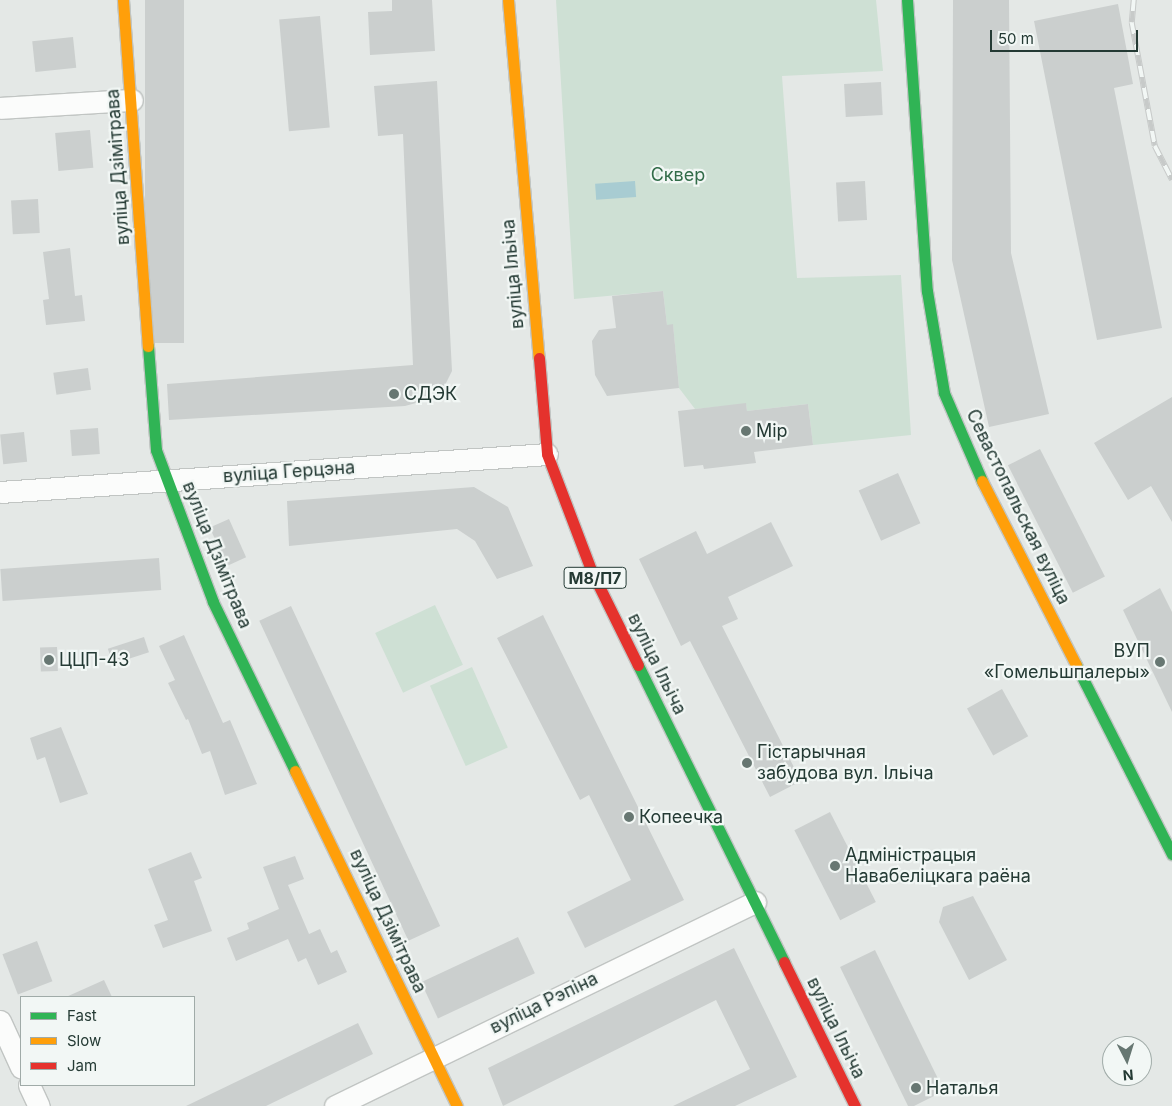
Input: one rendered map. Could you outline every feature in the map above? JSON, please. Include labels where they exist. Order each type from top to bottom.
[{"type":"street","name":"вуліца Дзімітрава","points":[[123,0],[132,100],[148,375],[156,450],[213,602],[394,971],[432,1056],[457,1106]]},
{"type":"street","name":"вуліца Ільіча","points":[[508,0],[547,454],[591,570],[855,1106]]},
{"type":"street","name":"Севастопальская вуліца","points":[[907,0],[927,291],[944,393],[969,456],[1172,854]]},
{"type":"street","points":[[0,108],[132,100]]},
{"type":"street","name":"вуліца Герцэна","points":[[0,492],[547,454]]},
{"type":"street","name":"вуліца Рэпіна","points":[[335,1106],[432,1056],[755,902]]},
{"type":"street","points":[[0,1021],[20,1065]]},
{"type":"street","points":[[29,1086],[39,1106]]},
{"type":"green space","name":"Сквер","points":[[556,0],[876,0],[883,71],[782,76],[797,278],[901,275],[911,435],[813,445],[808,404],[747,411],[746,404],[695,409],[679,388],[673,325],[667,325],[663,291],[574,299]]},
{"type":"green space","points":[[435,605],[463,665],[403,693],[375,633]]},
{"type":"green space","points":[[472,667],[508,747],[466,766],[430,686]]},
{"type":"water","points":[[635,181],[636,197],[596,200],[595,184]]},
{"type":"building","points":[[145,0],[184,0],[184,343],[145,343]]},
{"type":"building","points":[[392,0],[432,0],[435,51],[370,55],[368,12],[392,11]]},
{"type":"building","points":[[953,0],[1009,0],[1011,253],[1049,414],[989,427],[952,260]]},
{"type":"building","points":[[1118,4],[1133,84],[1114,88],[1162,328],[1097,340],[1034,21]]},
{"type":"building","points":[[320,16],[330,128],[289,131],[279,20]]},
{"type":"building","points":[[73,37],[76,68],[35,72],[32,41]]},
{"type":"building","points":[[437,81],[452,371],[444,387],[434,398],[405,406],[169,420],[167,384],[413,365],[403,134],[378,136],[374,86]]},
{"type":"building","points":[[881,82],[883,115],[846,117],[844,84]]},
{"type":"building","points":[[90,130],[93,168],[58,171],[55,133]]},
{"type":"building","points":[[865,181],[867,220],[838,221],[836,183]]},
{"type":"building","points":[[38,199],[40,233],[13,234],[11,200]]},
{"type":"building","points":[[70,248],[75,296],[82,295],[85,321],[46,325],[43,300],[49,299],[43,252]]},
{"type":"building","points":[[663,291],[667,325],[673,324],[679,388],[607,396],[595,375],[592,341],[599,330],[616,328],[612,296]]},
{"type":"building","points":[[88,368],[91,390],[56,395],[53,373]]},
{"type":"building","points":[[1172,397],[1172,522],[1151,486],[1128,500],[1094,443]]},
{"type":"building","name":"Мір","points":[[746,403],[747,411],[808,404],[813,445],[754,452],[756,463],[704,469],[703,465],[684,467],[678,411]]},
{"type":"building","points":[[98,428],[100,454],[72,456],[70,430]]},
{"type":"building","points":[[24,432],[27,462],[3,464],[0,435]]},
{"type":"building","points":[[1040,449],[1105,576],[1073,593],[1008,465]]},
{"type":"building","points":[[898,473],[920,523],[881,541],[859,490]]},
{"type":"building","points":[[474,487],[508,507],[533,566],[497,579],[475,541],[457,529],[289,546],[287,501]]},
{"type":"building","points":[[229,519],[246,557],[227,566],[210,528]]},
{"type":"building","points":[[771,522],[793,566],[728,597],[738,619],[722,626],[801,781],[770,797],[690,641],[681,646],[639,559],[696,531],[707,554]]},
{"type":"building","points":[[159,558],[161,590],[3,601],[0,569]]},
{"type":"building","name":"ВУП «Гомельшпалеры»","points":[[1160,588],[1172,612],[1172,712],[1123,610]]},
{"type":"building","points":[[291,606],[440,926],[408,941],[259,621]]},
{"type":"building","points":[[543,615],[684,900],[585,948],[567,912],[631,880],[589,795],[580,800],[497,638]]},
{"type":"building","points":[[184,635],[223,723],[230,720],[257,784],[225,795],[210,751],[202,754],[188,719],[186,720],[168,683],[175,680],[159,646]]},
{"type":"building","points":[[144,637],[149,652],[113,664],[108,649]]},
{"type":"building","name":"ЦЦП-43","points":[[57,647],[58,671],[41,672],[40,648]]},
{"type":"building","points":[[1002,689],[1028,736],[993,756],[967,708]]},
{"type":"building","points":[[61,727],[88,794],[60,803],[45,757],[37,760],[30,738]]},
{"type":"building","name":"Адміністрацыя Навабеліцкага раёна","points":[[830,812],[876,902],[840,920],[794,830]]},
{"type":"building","points":[[191,852],[202,878],[194,881],[212,931],[163,948],[154,925],[168,920],[148,869]]},
{"type":"building","points":[[295,856],[304,879],[288,885],[309,934],[320,929],[331,953],[337,950],[347,972],[318,985],[306,958],[298,962],[288,939],[236,961],[227,938],[249,929],[247,923],[279,909],[263,867]]},
{"type":"building","points":[[973,896],[1007,960],[969,980],[939,922],[943,907]]},
{"type":"building","points":[[518,937],[535,973],[438,1018],[421,982]]},
{"type":"building","points":[[37,941],[52,981],[18,994],[2,954]]},
{"type":"building","points":[[734,948],[797,1077],[735,1106],[673,1106],[750,1069],[716,1000],[503,1106],[488,1068]]},
{"type":"building","points":[[875,950],[944,1091],[914,1106],[908,1106],[840,967]]},
{"type":"building","points":[[104,980],[112,996],[68,996]]},
{"type":"building","points":[[358,1023],[373,1054],[266,1106],[186,1106]]},
{"type":"railway","points":[[1134,0],[1132,23],[1155,146],[1172,180]]},
{"type":"traffic: fast","points":[[907,0],[927,291],[944,393],[982,481]]},
{"type":"traffic: fast","points":[[148,346],[156,450],[213,602],[295,771]]},
{"type":"traffic: fast","points":[[638,665],[784,962]]},
{"type":"traffic: fast","points":[[1076,665],[1172,854]]},
{"type":"traffic: slow","points":[[123,0],[148,346]]},
{"type":"traffic: slow","points":[[508,0],[539,358]]},
{"type":"traffic: slow","points":[[982,481],[1076,665]]},
{"type":"traffic: slow","points":[[295,771],[457,1106]]},
{"type":"traffic: jam","points":[[539,358],[547,454],[591,570],[638,665]]},
{"type":"traffic: jam","points":[[784,962],[855,1106]]},
{"type":"place","name":"СДЭК","points":[[394,394]]},
{"type":"place","name":"Мір","points":[[746,431]]},
{"type":"place","name":"ЦЦП-43","points":[[49,660]]},
{"type":"place","name":"ВУП «Гомельшпалеры»","points":[[1160,662]]},
{"type":"place","name":"Гістарычная забудова вул. Ільіча","points":[[747,763]]},
{"type":"place","name":"Копеечка","points":[[629,817]]},
{"type":"place","name":"Адміністрацыя Навабеліцкага раёна","points":[[835,866]]},
{"type":"place","name":"Наталья","points":[[916,1088]]}]
